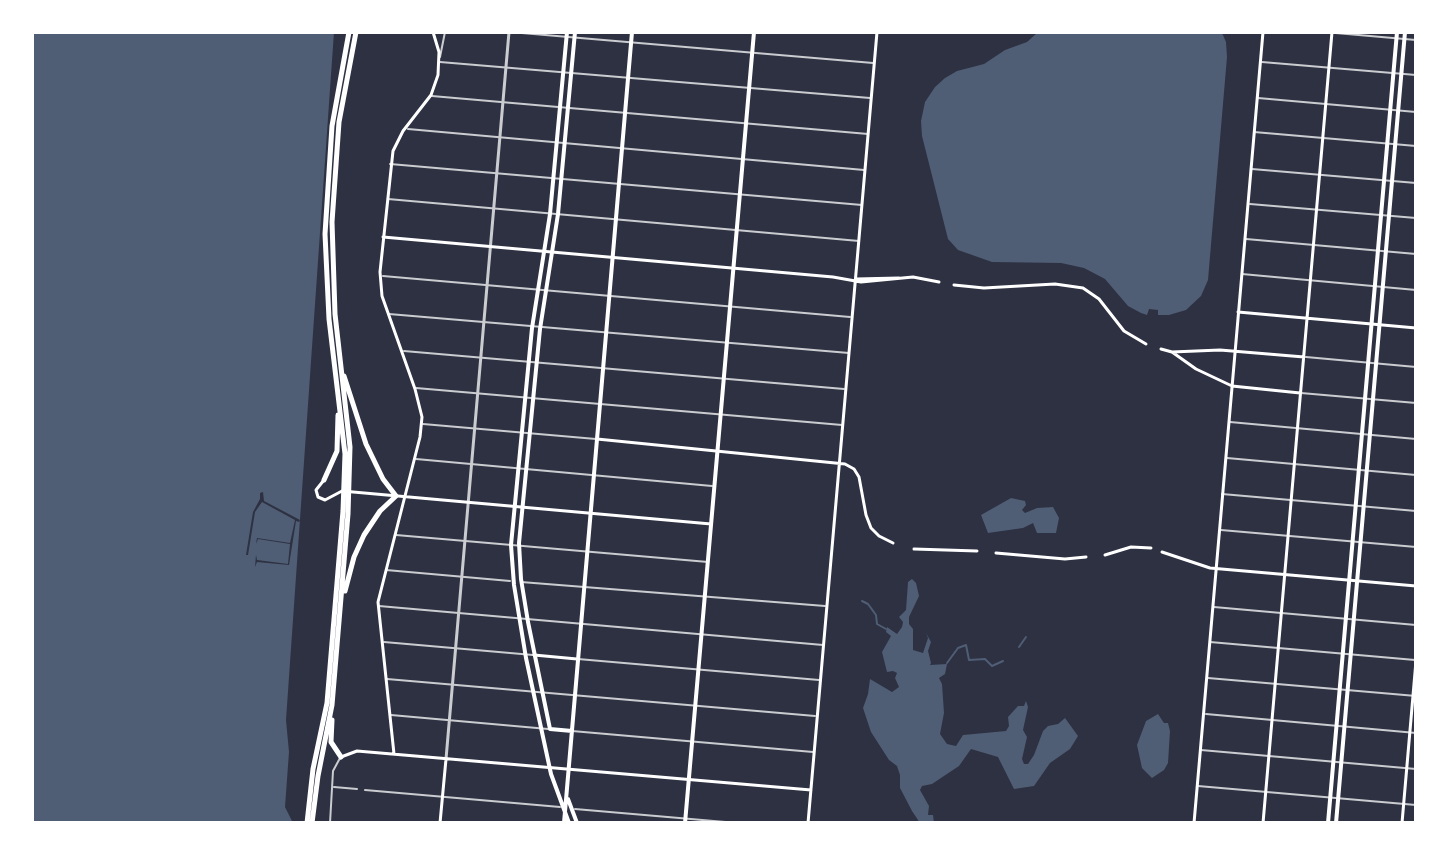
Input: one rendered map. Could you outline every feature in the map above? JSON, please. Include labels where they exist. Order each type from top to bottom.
[{"type":"highway","points":[[310,823],[313,769],[332,711],[342,603],[345,454],[327,298],[325,212],[333,116],[349,32]]},
{"type":"highway","points":[[341,757],[331,742],[329,718],[350,439],[332,277],[333,195],[341,105],[356,32]]},
{"type":"highway","points":[[340,362],[366,444],[383,479],[396,496],[376,516],[361,541],[350,567],[342,603]]},
{"type":"highway","points":[[324,480],[337,446],[339,398]]},
{"type":"main road","points":[[394,754],[378,606],[422,423],[415,389],[381,292],[380,276],[390,164],[396,144],[431,95],[437,79],[440,60],[433,32]]},
{"type":"main road","points":[[566,823],[577,659],[632,32]]},
{"type":"main road","points":[[685,821],[754,32]]},
{"type":"main road","points":[[808,823],[877,32]]},
{"type":"main road","points":[[1194,823],[1263,32]]},
{"type":"main road","points":[[1263,823],[1332,32]]},
{"type":"main road","points":[[1336,823],[1405,32]]},
{"type":"main road","points":[[567,34],[550,214],[532,326],[511,545],[513,581],[525,654],[550,768],[566,810],[577,823]]},
{"type":"main road","points":[[572,731],[550,729],[534,655],[519,546],[540,326],[558,214],[574,35]]},
{"type":"main road","points":[[1328,823],[1397,35]]},
{"type":"main road","points":[[383,237],[856,279],[919,278],[939,282]]},
{"type":"main road","points":[[954,285],[984,288],[1055,284],[1079,287],[1097,297],[1126,333],[1146,344]]},
{"type":"main road","points":[[1238,312],[1416,328]]},
{"type":"main road","points":[[1161,349],[1304,357]]},
{"type":"main road","points":[[1172,352],[1196,369],[1232,386],[1300,393]]},
{"type":"main road","points":[[597,439],[850,466],[858,475],[871,528],[893,543]]},
{"type":"main road","points":[[324,480],[316,490],[321,499],[330,500],[346,492],[711,524]]},
{"type":"main road","points":[[1105,555],[1131,547],[1151,548]]},
{"type":"main road","points":[[914,549],[977,551]]},
{"type":"main road","points":[[1162,552],[1196,565],[1216,568],[1416,586]]},
{"type":"main road","points":[[996,553],[1068,559],[1086,557]]},
{"type":"main road","points":[[534,655],[577,659]]},
{"type":"main road","points":[[1402,823],[1416,661]]},
{"type":"main road","points":[[341,757],[357,751],[811,790]]},
{"type":"main road","points":[[440,823],[446,759]]},
{"type":"street","points":[[445,32],[440,60],[871,98]]},
{"type":"street","points":[[446,759],[510,32],[567,34],[874,63]]},
{"type":"street","points":[[1324,32],[1397,35],[1416,40]]},
{"type":"street","points":[[1260,62],[1416,75]]},
{"type":"street","points":[[431,95],[868,134]]},
{"type":"street","points":[[1257,98],[1416,112]]},
{"type":"street","points":[[406,127],[412,130],[865,170]]},
{"type":"street","points":[[1254,132],[1416,146]]},
{"type":"street","points":[[390,164],[862,205]]},
{"type":"street","points":[[1251,169],[1416,183]]},
{"type":"street","points":[[387,199],[859,241]]},
{"type":"street","points":[[1248,203],[1416,218]]},
{"type":"street","points":[[1245,239],[1416,254]]},
{"type":"street","points":[[1242,274],[1416,290]]},
{"type":"street","points":[[380,276],[852,317]]},
{"type":"street","points":[[388,314],[849,353]]},
{"type":"street","points":[[402,352],[845,389]]},
{"type":"street","points":[[1304,357],[1416,367]]},
{"type":"street","points":[[415,389],[842,425]]},
{"type":"street","points":[[1300,393],[1416,403]]},
{"type":"street","points":[[1229,422],[1416,439]]},
{"type":"street","points":[[422,423],[597,439]]},
{"type":"street","points":[[1226,458],[1416,475]]},
{"type":"street","points":[[414,459],[714,486]]},
{"type":"street","points":[[1222,494],[1416,511]]},
{"type":"street","points":[[1219,530],[1416,547]]},
{"type":"street","points":[[395,535],[708,562]]},
{"type":"street","points":[[386,570],[826,607]]},
{"type":"street","points":[[378,606],[823,645]]},
{"type":"street","points":[[1213,607],[1416,625]]},
{"type":"street","points":[[382,642],[534,655]]},
{"type":"street","points":[[1210,642],[1416,661]]},
{"type":"street","points":[[577,659],[820,681]]},
{"type":"street","points":[[1206,678],[1414,696]]},
{"type":"street","points":[[386,679],[817,716]]},
{"type":"street","points":[[1203,714],[1416,733]]},
{"type":"street","points":[[390,715],[550,729]]},
{"type":"street","points":[[572,731],[814,752]]},
{"type":"street","points":[[1200,750],[1416,769]]},
{"type":"street","points":[[330,823],[334,766],[341,757]]},
{"type":"street","points":[[1197,786],[1416,805]]},
{"type":"street","points":[[334,787],[357,789]]},
{"type":"street","points":[[365,790],[685,821],[737,823]]},
{"type":"water","points":[[32,32],[334,32],[286,720],[289,752],[285,807],[293,823],[32,823]]},
{"type":"water","points":[[1038,32],[1221,32],[1223,35],[1227,57],[1208,280],[1201,296],[1186,310],[1158,315],[1158,310],[1149,309],[1147,315],[1128,306],[1105,279],[1084,268],[1061,263],[992,262],[958,250],[948,239],[922,136],[925,102],[945,78],[957,71],[984,64],[1005,50],[1027,42]]},
{"type":"water","points":[[1011,498],[1025,501],[1022,510],[1025,513],[1053,507],[1059,518],[1056,533],[1037,533],[1033,523],[1023,528],[988,533],[981,515]]},
{"type":"water","points":[[912,579],[919,596],[909,617],[913,629],[913,650],[923,653],[928,638],[926,633],[931,642],[928,651],[930,665],[947,664],[945,674],[939,678],[944,713],[940,734],[947,744],[956,746],[963,735],[1006,731],[1008,717],[1018,706],[1024,706],[1026,701],[1024,764],[1028,764],[1034,755],[1048,726],[1058,724],[1065,718],[1078,736],[1070,749],[1050,763],[1034,786],[1014,789],[998,757],[971,749],[959,766],[920,790],[934,823],[920,823],[912,811],[900,788],[897,766],[889,760],[871,732],[863,708],[870,679],[892,692],[899,687],[895,678],[897,673],[887,672],[882,652],[891,636],[886,632],[887,627],[897,634],[902,627],[899,617],[906,610],[908,582]]},
{"type":"water","points":[[1158,714],[1164,723],[1168,723],[1170,731],[1168,763],[1152,778],[1142,768],[1137,745],[1146,721]]},
{"type":"pier","points":[[263,492],[264,501],[300,520],[296,521],[289,565],[257,562],[255,567],[256,555],[257,560],[288,564],[290,544],[258,539],[256,544],[257,538],[290,543],[295,520],[262,502],[255,512],[246,555],[253,512]]},
{"type":"waterway","points":[[862,601],[876,615],[877,624],[886,629]]},
{"type":"waterway","points":[[1019,647],[1026,637]]},
{"type":"waterway","points":[[947,663],[958,648],[966,645],[969,660],[985,659],[992,666],[1003,661]]}]
